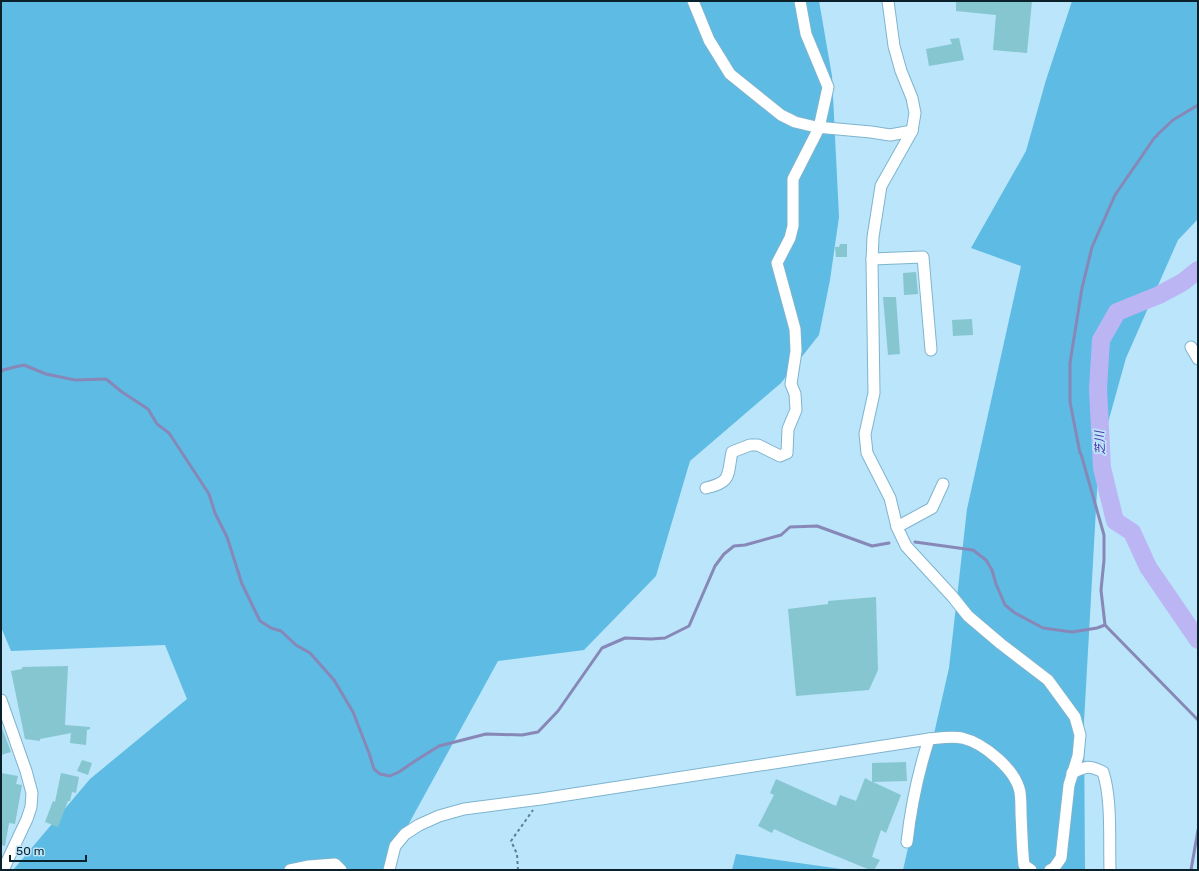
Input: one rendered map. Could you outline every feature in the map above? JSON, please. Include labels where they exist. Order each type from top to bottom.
[{"type":"street","points":[[693,1],[709,40],[730,74],[781,115],[795,122],[819,128],[864,131],[890,135],[912,131]]},
{"type":"street","points":[[706,488],[720,484],[726,480],[732,452],[750,445],[758,445],[780,456],[787,453],[788,429],[796,410],[795,394],[791,384],[796,351],[795,329],[777,264],[790,238],[793,226],[794,178],[819,128],[828,87],[806,34],[800,1]]},
{"type":"street","points":[[888,1],[894,46],[901,71],[912,98],[915,113],[912,131],[881,186],[872,259],[874,393],[865,434],[867,453],[890,498],[897,527],[906,546],[952,596],[968,616],[1001,644],[1048,680],[1075,717],[1080,735],[1078,756],[1069,785],[1061,858],[1054,868],[1050,870]]},
{"type":"street","points":[[872,259],[923,256],[931,350]]},
{"type":"street","points":[[1191,347],[1198,359]]},
{"type":"street","points":[[897,527],[932,508],[943,484]]},
{"type":"street","points":[[1,700],[26,771],[32,793],[31,806],[27,819],[3,870]]},
{"type":"street","points":[[389,870],[395,846],[405,834],[419,825],[439,816],[464,809],[541,799],[929,739],[961,738],[975,742],[1006,766],[1016,779],[1020,792],[1022,852],[1024,866],[1031,870]]},
{"type":"street","points":[[906,842],[920,766],[929,739]]},
{"type":"street","points":[[1072,774],[1085,767],[1104,772],[1108,796],[1110,870]]},
{"type":"street","points":[[290,870],[309,866],[335,864],[341,870]]},
{"type":"path","points":[[518,870],[517,854],[511,841],[541,799]]},
{"type":"shaded area","points":[[1,1],[819,1],[832,76],[839,217],[830,280],[819,335],[781,383],[690,461],[656,576],[584,650],[498,661],[407,827],[391,870],[13,870],[90,779],[187,699],[165,645],[11,651],[1,627]]},
{"type":"shaded area","points":[[1072,1],[1198,1],[1198,219],[1178,240],[1126,358],[1099,455],[1084,722],[1085,870],[903,870],[949,668],[967,509],[1021,266],[971,248],[1026,151],[1046,80]]},
{"type":"shaded area","points":[[736,854],[848,870],[732,870]]},
{"type":"building","points":[[956,1],[1032,1],[1027,53],[993,50],[996,15],[956,11]]},
{"type":"building","points":[[959,38],[964,60],[929,66],[926,49],[952,44],[950,39]]},
{"type":"building","points":[[840,244],[847,244],[847,257],[836,257],[835,247],[839,247]]},
{"type":"building","points":[[916,272],[918,294],[904,295],[903,273]]},
{"type":"building","points":[[883,297],[896,297],[900,354],[888,355]]},
{"type":"building","points":[[972,319],[973,335],[953,336],[952,320]]},
{"type":"building","points":[[876,597],[878,670],[869,690],[796,696],[788,609],[828,604],[828,601]]},
{"type":"building","points":[[68,666],[65,725],[90,727],[90,729],[87,730],[86,745],[70,743],[71,733],[40,739],[40,741],[25,739],[11,671],[22,669],[22,667]]},
{"type":"building","points":[[1,728],[11,752],[1,755]]},
{"type":"building","points":[[82,760],[92,763],[88,775],[77,771]]},
{"type":"building","points":[[906,762],[907,781],[873,782],[901,795],[886,833],[881,830],[872,857],[880,860],[874,870],[870,870],[774,829],[772,833],[758,826],[774,795],[770,793],[776,779],[836,806],[840,795],[856,801],[865,778],[872,782],[872,763]]},
{"type":"building","points":[[1,773],[18,776],[16,784],[22,785],[15,824],[9,823],[5,846],[1,845]]},
{"type":"building","points":[[61,773],[79,777],[76,793],[72,792],[70,801],[68,801],[58,827],[45,822],[53,801],[55,802]]},
{"type":"waterway","points":[[1198,105],[1173,120],[1155,137],[1115,195],[1092,247],[1082,288],[1070,363],[1070,402],[1080,453],[1104,535],[1104,560],[1101,590],[1105,625],[1198,720]]},
{"type":"waterway","name":"芝川","points":[[1198,270],[1183,282],[1159,295],[1117,312],[1101,340],[1098,389],[1102,468],[1115,521],[1132,532],[1148,567],[1198,640]]},
{"type":"waterway","points":[[1,372],[3,370],[24,365],[46,374],[75,380],[106,379],[122,392],[148,409],[157,424],[169,433],[209,494],[215,513],[227,537],[242,584],[260,621],[271,628],[281,631],[296,645],[310,653],[334,680],[353,712],[374,769],[380,774],[390,776],[399,772],[439,746],[486,734],[522,735],[538,732],[558,711],[602,648],[625,638],[665,638],[689,626],[715,566],[724,554],[734,546],[745,545],[781,535],[790,527],[817,526],[872,546],[889,543]]},
{"type":"waterway","points":[[915,542],[973,550],[986,560],[992,570],[1005,605],[1015,613],[1043,628],[1072,632],[1097,628],[1105,625]]},
{"type":"waterway","points":[[1191,870],[1198,830]]}]
